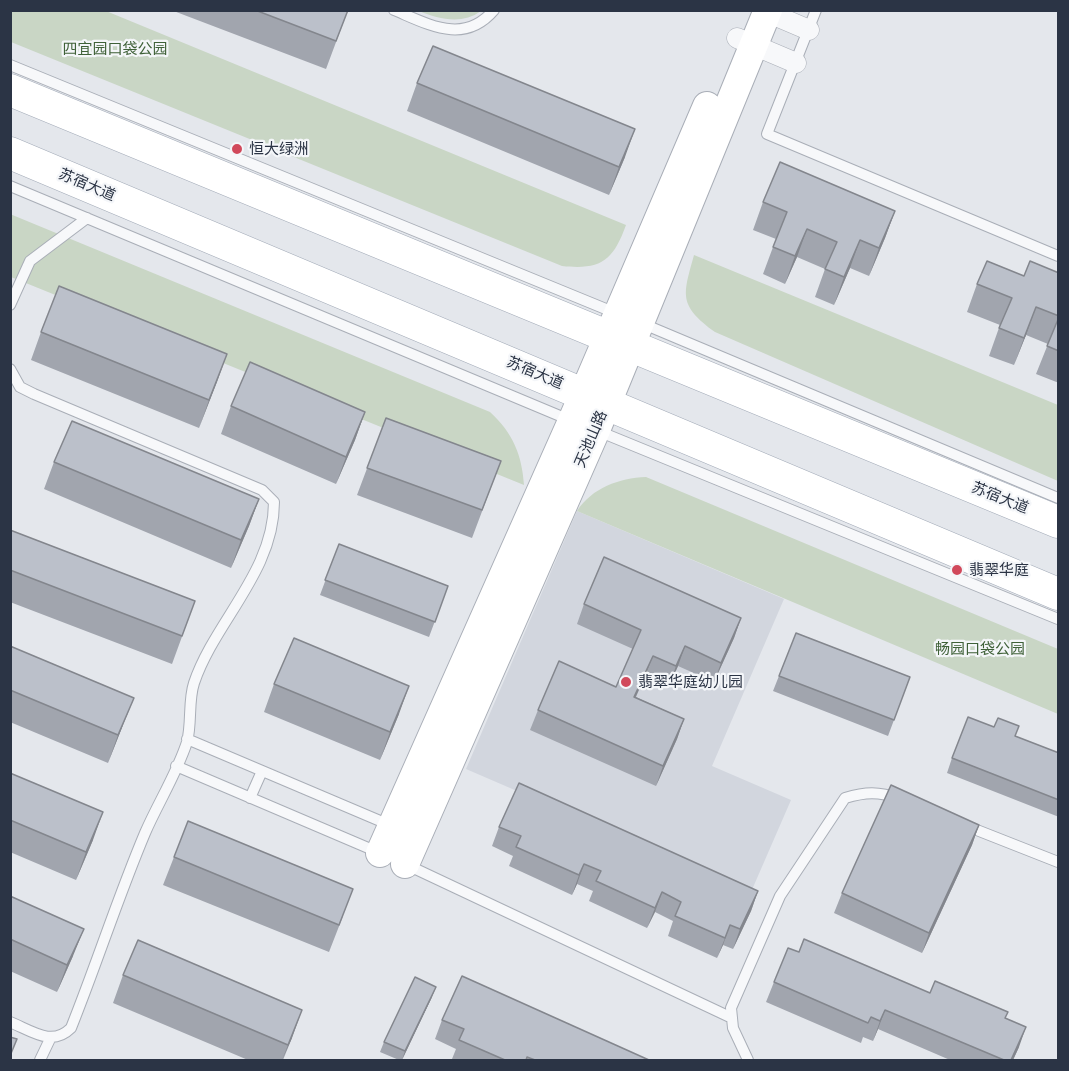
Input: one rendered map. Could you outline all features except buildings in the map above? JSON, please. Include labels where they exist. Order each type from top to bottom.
[{"type":"main road","name":"苏宿大道","points":[[10,90],[624,330],[1059,522]]},
{"type":"main road","name":"苏宿大道","points":[[10,153],[588,416],[1059,594]]},
{"type":"street","points":[[761,11],[809,30]]},
{"type":"street","name":"天池山路","points":[[392,859],[588,416],[745,41],[761,11]]},
{"type":"street","points":[[745,41],[796,63]]},
{"type":"street","points":[[392,859],[392,826],[588,416]]},
{"type":"lane","points":[[394,10],[435,27],[462,30],[483,23],[494,10]]},
{"type":"lane","points":[[816,10],[767,134],[1059,256]]},
{"type":"lane","points":[[10,65],[624,330],[1059,498]]},
{"type":"lane","points":[[10,186],[588,416],[1059,619]]},
{"type":"lane","points":[[10,305],[30,261],[87,218]]},
{"type":"lane","points":[[10,369],[20,387],[33,394],[262,490],[274,502],[269,534],[247,588],[211,648],[193,685],[187,739],[145,834],[71,1028],[63,1036],[50,1039],[10,1022]]},
{"type":"lane","points":[[187,739],[392,826]]},
{"type":"lane","points":[[176,766],[392,859],[732,1018]]},
{"type":"lane","points":[[250,798],[262,771]]},
{"type":"lane","points":[[748,1060],[734,1028],[731,1008],[780,896],[845,798],[866,792],[884,793],[906,802]]},
{"type":"lane","points":[[949,819],[1059,862]]},
{"type":"lane","points":[[40,1060],[50,1039]]},
{"type":"shaded area","name":"翡翠华庭幼儿园","points":[[577,511],[784,599],[712,766],[791,800],[751,892],[466,769]]},
{"type":"green space","points":[[481,10],[474,15],[458,19],[442,18],[419,11]]},
{"type":"green space","name":"四宜园口袋公园","points":[[10,11],[106,11],[626,225],[616,247],[604,260],[587,266],[562,266],[11,42]]},
{"type":"green space","points":[[10,214],[490,412],[505,428],[515,445],[524,485],[11,277]]},
{"type":"green space","points":[[694,255],[1058,405],[1058,481],[715,332],[695,314],[686,298],[687,280]]},
{"type":"green space","name":"畅园口袋公园","points":[[646,477],[1058,649],[1058,714],[577,511],[598,490],[626,479]]},
{"type":"place","name":"恒大绿洲","points":[[237,149]]},
{"type":"place","name":"翡翠华庭","points":[[957,570]]},
{"type":"place","name":"翡翠华庭幼儿园","points":[[626,682]]}]
